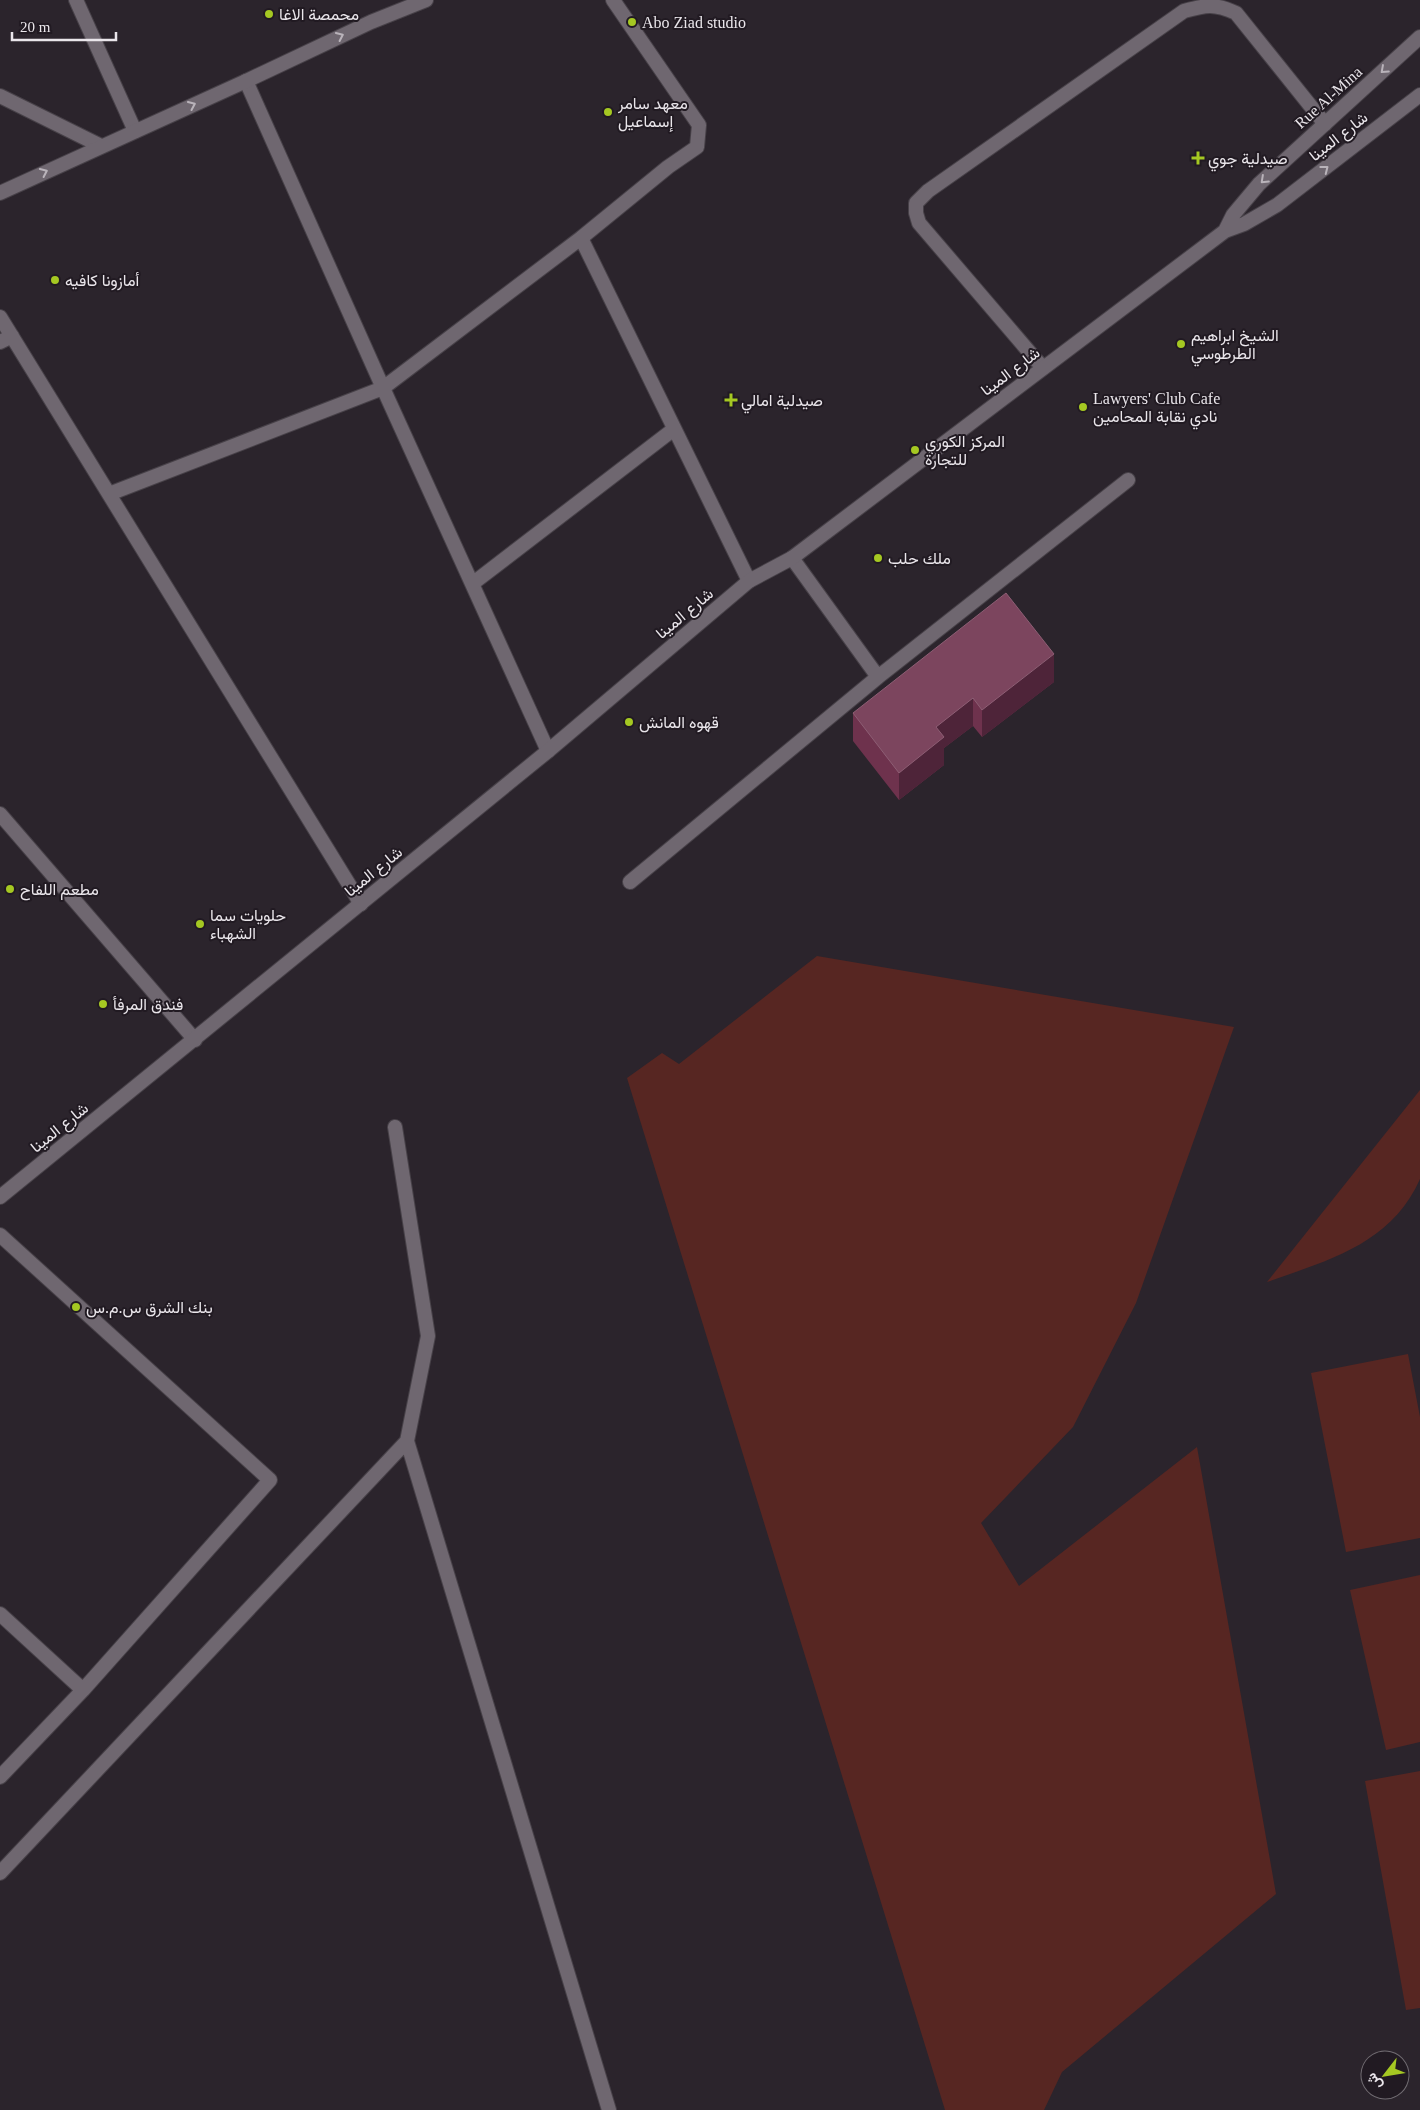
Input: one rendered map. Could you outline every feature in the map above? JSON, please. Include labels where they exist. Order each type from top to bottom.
[{"type":"street","points":[[76,0],[135,131]]},
{"type":"street","points":[[0,192],[246,81],[371,22],[426,0]]},
{"type":"street","points":[[108,494],[383,388],[580,238],[668,167],[697,147],[699,125],[613,0]]},
{"type":"street","points":[[1043,368],[919,223],[916,203],[928,191],[1184,12],[1203,6],[1218,5],[1236,13],[1325,124]]},
{"type":"street","name":"Rue Al-Mina","points":[[1225,231],[1233,215],[1259,184],[1420,37]]},
{"type":"street","points":[[246,81],[548,751]]},
{"type":"street","name":"شارع المينا","points":[[0,1197],[548,751],[749,581],[792,558],[1225,231],[1244,224],[1277,205],[1420,95]]},
{"type":"street","points":[[0,96],[102,146]]},
{"type":"street","points":[[580,238],[749,581]]},
{"type":"street","points":[[0,317],[6,339],[108,494],[361,904]]},
{"type":"street","points":[[472,584],[674,429]]},
{"type":"street","points":[[630,882],[878,678],[1128,480]]},
{"type":"street","points":[[792,558],[878,678]]},
{"type":"street","points":[[0,814],[195,1040]]},
{"type":"street","points":[[396,1127],[428,1336],[407,1441],[609,2110]]},
{"type":"street","points":[[0,1235],[270,1480],[83,1690],[0,1777]]},
{"type":"street","points":[[0,1874],[407,1441]]},
{"type":"street","points":[[0,1614],[83,1690]]},
{"type":"shaded area","points":[[817,956],[1234,1027],[1136,1303],[1073,1427],[981,1523],[1019,1586],[1197,1447],[1276,1894],[1062,2072],[1044,2110],[945,2110],[627,1078],[662,1053],[679,1064]]},
{"type":"shaded area","points":[[1420,1090],[1420,1179],[1408,1201],[1393,1219],[1356,1247],[1313,1266],[1267,1282]]},
{"type":"shaded area","points":[[1408,1354],[1420,1417],[1420,1538],[1346,1552],[1311,1373]]},
{"type":"shaded area","points":[[1420,1575],[1420,1742],[1386,1750],[1350,1590]]},
{"type":"shaded area","points":[[1420,1771],[1420,2008],[1406,2010],[1365,1781]]},
{"type":"building","points":[[1006,593],[1054,654],[982,710],[973,698],[936,727],[944,737],[899,773],[853,713]]},
{"type":"place","name":"محمصة الاغا","points":[[269,14]]},
{"type":"place","name":"Abo Ziad studio","points":[[632,22]]},
{"type":"place","name":"معهد سامر إسماعيل","points":[[608,112]]},
{"type":"place","name":"صيدلية جوي","points":[[1198,158]]},
{"type":"place","name":"أمازونا كافيه","points":[[55,280]]},
{"type":"place","name":"الشيخ ابراهيم الطرطوسي","points":[[1181,344]]},
{"type":"place","name":"صيدلية امالي","points":[[731,400]]},
{"type":"place","name":"Lawyers' Club Cafe نادي نقابة المحامين","points":[[1083,407]]},
{"type":"place","name":"المركز الكوري للتجارة","points":[[915,450]]},
{"type":"place","name":"ملك حلب","points":[[878,558]]},
{"type":"place","name":"قهوه المانش","points":[[629,722]]},
{"type":"place","name":"مطعم اللفاح","points":[[10,889]]},
{"type":"place","name":"حلويات سما الشهباء","points":[[200,924]]},
{"type":"place","name":"فندق المرفأ","points":[[103,1004]]},
{"type":"place","name":"بنك الشرق س.م.س","points":[[76,1307]]}]
